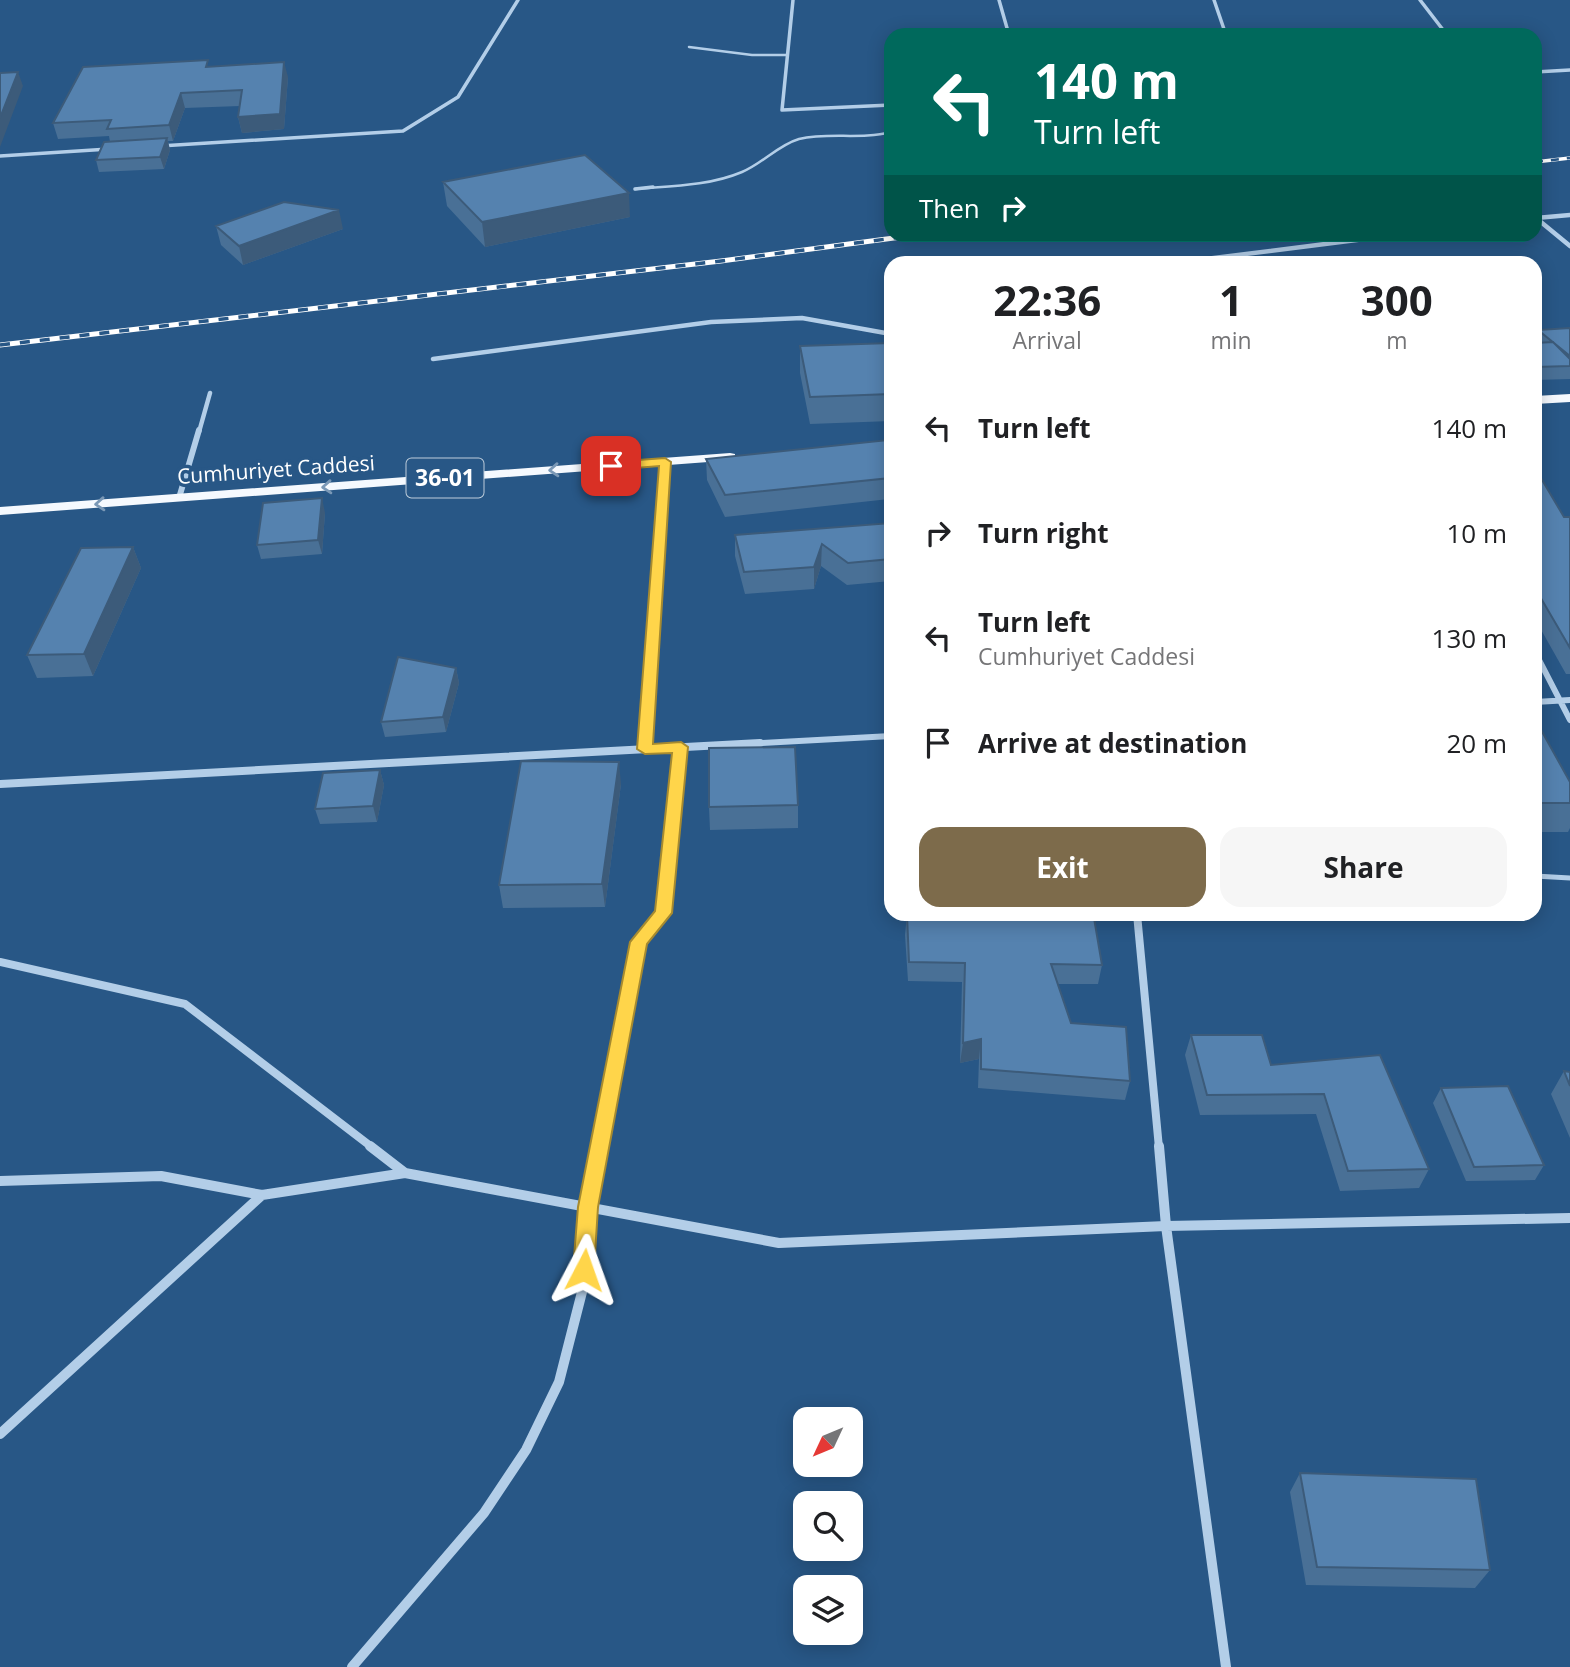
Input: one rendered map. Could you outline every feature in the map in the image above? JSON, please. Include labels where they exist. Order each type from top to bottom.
[{"type":"main road","points":[[1542,400],[1570,398]]},
{"type":"main road","name":"Cumhuriyet Caddesi","points":[[0,511],[740,457]]},
{"type":"street","points":[[153,146],[403,131],[458,97],[519,0]]},
{"type":"street","points":[[793,0],[782,110],[884,105]]},
{"type":"street","points":[[999,0],[1007,28]]},
{"type":"street","points":[[1214,0],[1224,28]]},
{"type":"street","points":[[1420,0],[1442,28]]},
{"type":"street","points":[[1542,72],[1570,70]]},
{"type":"street","points":[[0,156],[111,149]]},
{"type":"street","points":[[1542,217],[1570,215]]},
{"type":"street","points":[[1542,223],[1570,246]]},
{"type":"street","points":[[1230,256],[1341,242]]},
{"type":"street","points":[[433,359],[711,322],[802,318],[884,333]]},
{"type":"street","points":[[179,498],[210,393]]},
{"type":"street","points":[[645,749],[665,462]]},
{"type":"street","points":[[1542,665],[1570,720]]},
{"type":"street","points":[[1542,701],[1570,700]]},
{"type":"street","points":[[0,784],[884,736]]},
{"type":"street","points":[[352,1667],[484,1513],[526,1450],[559,1382],[582,1292],[588,1207],[638,942],[663,913],[681,747]]},
{"type":"street","points":[[1138,921],[1166,1226],[1226,1667]]},
{"type":"street","points":[[0,962],[186,1004],[405,1173]]},
{"type":"street","points":[[2,1183],[161,1176],[262,1195],[405,1173],[779,1243],[1166,1226],[1570,1218]]},
{"type":"street","points":[[0,1434],[262,1195]]},
{"type":"lane","points":[[689,47],[752,55],[787,55]]},
{"type":"lane","points":[[635,189],[693,184],[727,177],[755,166],[797,139],[818,136],[864,137],[884,133]]},
{"type":"lane","points":[[1542,877],[1570,878]]},
{"type":"building","points":[[208,60],[206,67],[284,62],[280,114],[238,117],[242,90],[181,93],[169,125],[107,129],[111,120],[53,123],[83,67]]},
{"type":"building","points":[[18,72],[0,118],[0,73]]},
{"type":"building","points":[[167,138],[160,157],[96,160],[104,142]]},
{"type":"building","points":[[585,155],[629,193],[482,222],[443,182]]},
{"type":"building","points":[[284,202],[339,210],[239,246],[216,226]]},
{"type":"building","points":[[1570,328],[1570,356],[1542,333],[1542,330]]},
{"type":"building","points":[[1553,342],[1570,359],[1570,366],[1542,367],[1542,343]]},
{"type":"building","points":[[884,343],[884,394],[810,397],[800,346]]},
{"type":"building","points":[[884,440],[884,479],[725,495],[706,459]]},
{"type":"building","points":[[1542,480],[1564,517],[1570,517],[1570,648],[1542,600]]},
{"type":"building","points":[[322,498],[318,540],[257,545],[263,503]]},
{"type":"building","points":[[884,524],[884,560],[848,563],[822,544],[814,567],[744,572],[735,535]]},
{"type":"building","points":[[133,547],[84,654],[27,655],[81,548]]},
{"type":"building","points":[[398,657],[456,668],[443,717],[381,722]]},
{"type":"building","points":[[1542,732],[1570,782],[1570,803],[1542,803]]},
{"type":"building","points":[[795,747],[798,805],[709,807],[709,748]]},
{"type":"building","points":[[521,761],[619,762],[602,884],[499,885]]},
{"type":"building","points":[[380,770],[373,806],[315,809],[323,773]]},
{"type":"building","points":[[907,921],[1095,921],[1102,965],[1051,964],[1071,1023],[1126,1027],[1130,1081],[981,1069],[981,1039],[963,1043],[965,963],[909,962]]},
{"type":"building","points":[[1191,1035],[1262,1035],[1271,1065],[1380,1055],[1429,1169],[1348,1171],[1324,1094],[1207,1095]]},
{"type":"building","points":[[1564,1071],[1570,1072],[1570,1086]]},
{"type":"building","points":[[1508,1086],[1544,1165],[1474,1167],[1441,1088]]},
{"type":"building","points":[[1300,1473],[1476,1479],[1490,1570],[1317,1567]]},
{"type":"railway","points":[[1542,161],[1570,158]]},
{"type":"railway","points":[[0,345],[721,261],[884,239]]},
{"type":"route","points":[[584,1270],[588,1207],[638,942],[663,913],[681,747],[645,749],[665,462],[611,466]]}]
